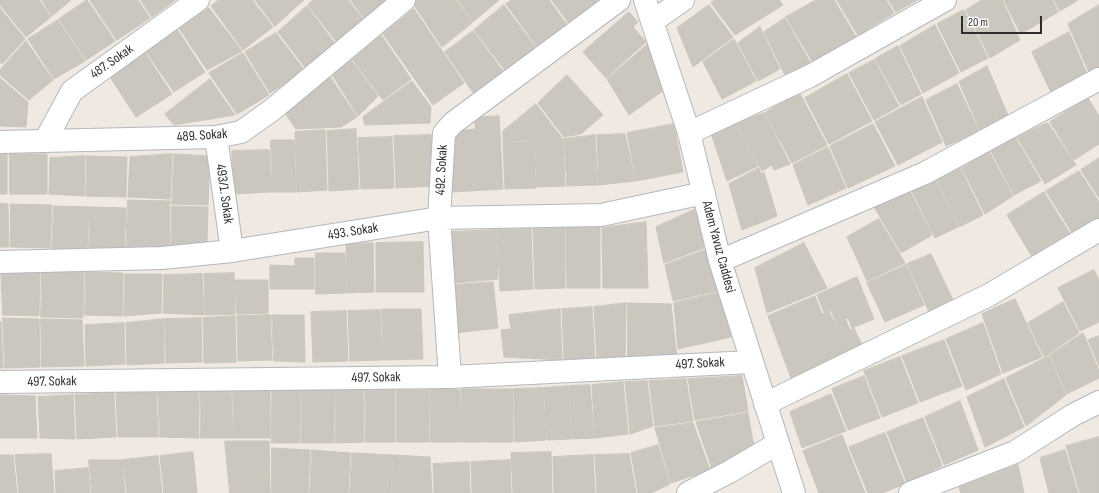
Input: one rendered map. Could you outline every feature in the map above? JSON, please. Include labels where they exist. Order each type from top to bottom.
[{"type":"street","name":"487. Sokak","points":[[45,141],[72,91],[198,0]]},
{"type":"street","name":"489. Sokak","points":[[0,142],[216,137],[241,132],[272,110],[404,0]]},
{"type":"street","name":"492. Sokak","points":[[450,377],[439,218],[444,133],[453,123],[619,0]]},
{"type":"street","name":"Adem Yavuz Caddesi","points":[[645,0],[653,20],[689,133],[720,261],[777,444],[794,493]]},
{"type":"street","points":[[653,20],[683,0]]},
{"type":"street","points":[[689,133],[810,76],[945,0]]},
{"type":"street","points":[[720,261],[925,173],[1099,79]]},
{"type":"street","name":"493/1. Sokak","points":[[216,137],[232,251]]},
{"type":"street","name":"493. Sokak","points":[[0,262],[162,258],[232,251],[439,218],[601,215],[704,193]]},
{"type":"street","points":[[765,404],[989,295],[1099,230]]},
{"type":"street","name":"497. Sokak","points":[[0,382],[450,377],[752,362]]},
{"type":"street","points":[[910,493],[1015,452],[1073,415],[1099,402]]},
{"type":"street","points":[[1073,415],[1099,420]]},
{"type":"street","points":[[688,493],[729,472],[777,444]]},
{"type":"building","points":[[0,0],[39,0],[51,17],[26,37],[0,5]]},
{"type":"building","points":[[42,0],[71,0],[52,16]]},
{"type":"building","points":[[87,0],[115,41],[86,60],[59,19]]},
{"type":"building","points":[[90,0],[138,0],[150,18],[117,40]]},
{"type":"building","points":[[141,0],[175,0],[152,17]]},
{"type":"building","points":[[219,0],[252,0],[273,27],[243,50],[211,6]]},
{"type":"building","points":[[255,0],[304,0],[275,26]]},
{"type":"building","points":[[313,0],[348,0],[366,23],[338,44],[308,5]]},
{"type":"building","points":[[351,0],[389,0],[367,22]]},
{"type":"building","points":[[415,0],[456,0],[472,23],[442,47],[412,2]]},
{"type":"building","points":[[458,0],[499,0],[473,22]]},
{"type":"building","points":[[511,0],[549,0],[567,25],[537,47],[506,4]]},
{"type":"building","points":[[552,0],[597,0],[598,2],[569,23]]},
{"type":"building","points":[[715,0],[779,0],[783,5],[735,35],[711,3]]},
{"type":"building","points":[[816,0],[834,0],[856,37],[812,61],[786,17]]},
{"type":"building","points":[[837,0],[886,0],[894,13],[858,35]]},
{"type":"building","points":[[889,0],[917,0],[896,12]]},
{"type":"building","points":[[982,0],[1002,0],[1020,40],[990,58],[966,10]]},
{"type":"building","points":[[1004,0],[1052,0],[1058,12],[1021,34]]},
{"type":"building","points":[[1054,0],[1078,0],[1060,11]]},
{"type":"building","points":[[504,5],[536,48],[507,73],[474,30]]},
{"type":"building","points":[[709,5],[733,37],[693,67],[677,28]]},
{"type":"building","points":[[1099,5],[1099,72],[1091,77],[1068,24]]},
{"type":"building","points":[[307,6],[336,45],[307,70],[278,32]]},
{"type":"building","points":[[0,8],[25,39],[2,64],[0,62]]},
{"type":"building","points":[[209,8],[242,51],[207,70],[179,28]]},
{"type":"building","points":[[414,9],[464,83],[433,105],[383,34]]},
{"type":"building","points":[[964,10],[988,58],[961,72],[937,24]]},
{"type":"building","points":[[629,12],[638,22],[633,27],[646,42],[606,78],[583,52]]},
{"type":"building","points":[[785,18],[810,62],[785,75],[764,32]]},
{"type":"building","points":[[58,20],[85,61],[54,79],[28,39]]},
{"type":"building","points":[[935,25],[959,73],[923,93],[900,46]]},
{"type":"building","points":[[760,27],[780,69],[758,81],[738,43]]},
{"type":"building","points":[[177,29],[205,72],[174,92],[145,50]]},
{"type":"building","points":[[473,31],[506,75],[476,97],[445,52]]},
{"type":"building","points":[[1069,32],[1089,78],[1053,97],[1032,52]]},
{"type":"building","points":[[276,33],[305,71],[270,93],[245,52]]},
{"type":"building","points":[[381,35],[411,79],[383,100],[352,59]]},
{"type":"building","points":[[734,39],[756,81],[722,99],[703,62]]},
{"type":"building","points":[[26,41],[53,80],[29,100],[0,75],[0,70]]},
{"type":"building","points":[[648,44],[664,90],[629,115],[607,79]]},
{"type":"building","points":[[898,46],[921,94],[901,105],[875,59]]},
{"type":"building","points":[[144,51],[172,94],[136,117],[108,74]]},
{"type":"building","points":[[243,53],[269,95],[237,114],[209,73]]},
{"type":"building","points":[[351,60],[378,96],[358,116],[331,73]]},
{"type":"building","points":[[874,60],[899,106],[874,120],[849,73]]},
{"type":"building","points":[[987,66],[1008,115],[980,130],[959,82]]},
{"type":"building","points":[[847,74],[872,121],[829,144],[805,98]]},
{"type":"building","points":[[329,75],[357,117],[341,127],[296,129],[283,110]]},
{"type":"building","points":[[567,75],[603,115],[581,134],[564,137],[538,103]]},
{"type":"building","points":[[0,78],[28,102],[26,127],[0,126]]},
{"type":"building","points":[[210,79],[235,115],[174,125],[165,114]]},
{"type":"building","points":[[412,81],[431,107],[430,123],[365,125],[363,117]]},
{"type":"building","points":[[957,84],[979,131],[946,146],[926,100]]},
{"type":"building","points":[[799,92],[827,145],[792,163],[765,113]]},
{"type":"building","points":[[922,97],[942,142],[898,165],[875,122]]},
{"type":"building","points":[[1088,98],[1099,116],[1099,144],[1074,160],[1050,122]]},
{"type":"building","points":[[536,104],[562,138],[503,141],[503,131]]},
{"type":"building","points":[[764,113],[790,164],[774,170],[772,165],[762,171],[737,123]]},
{"type":"building","points":[[499,116],[503,189],[452,192],[455,131],[475,129],[475,118]]},
{"type":"building","points":[[736,123],[758,166],[727,181],[711,133]]},
{"type":"building","points":[[1048,123],[1076,165],[1045,184],[1017,137]]},
{"type":"building","points":[[674,124],[683,172],[636,181],[627,133]]},
{"type":"building","points":[[873,124],[895,166],[848,188],[830,146]]},
{"type":"building","points":[[356,129],[359,189],[329,191],[327,131]]},
{"type":"building","points":[[325,130],[327,190],[297,192],[295,132]]},
{"type":"building","points":[[625,134],[635,181],[599,185],[597,135]]},
{"type":"building","points":[[431,135],[433,186],[396,188],[394,136]]},
{"type":"building","points":[[595,135],[598,185],[567,186],[564,139]]},
{"type":"building","points":[[392,137],[394,188],[361,189],[358,138]]},
{"type":"building","points":[[1015,137],[1041,181],[1014,195],[991,151]]},
{"type":"building","points":[[563,139],[565,186],[537,187],[534,140]]},
{"type":"building","points":[[271,140],[294,140],[296,192],[272,192]]},
{"type":"building","points":[[533,141],[536,188],[505,189],[503,142]]},
{"type":"building","points":[[828,147],[846,188],[808,205],[793,165]]},
{"type":"building","points":[[269,150],[271,192],[233,194],[232,151]]},
{"type":"building","points":[[989,151],[1013,196],[985,214],[962,168]]},
{"type":"building","points":[[0,154],[7,154],[7,194],[0,194]]},
{"type":"building","points":[[10,154],[47,154],[47,194],[10,194]]},
{"type":"building","points":[[172,154],[170,199],[128,197],[130,157]]},
{"type":"building","points":[[174,154],[210,156],[208,205],[172,204]]},
{"type":"building","points":[[85,156],[84,196],[49,194],[50,158]]},
{"type":"building","points":[[87,156],[127,157],[126,197],[86,196]]},
{"type":"building","points":[[1099,158],[1099,198],[1081,170]]},
{"type":"building","points":[[958,163],[983,215],[959,227],[934,175]]},
{"type":"building","points":[[759,168],[761,174],[764,172],[777,216],[742,230],[729,184]]},
{"type":"building","points":[[1079,171],[1099,202],[1099,220],[1074,236],[1046,191]]},
{"type":"building","points":[[933,176],[958,227],[935,238],[910,187]]},
{"type":"building","points":[[908,187],[932,235],[901,253],[873,205]]},
{"type":"building","points":[[1044,192],[1072,237],[1034,260],[1007,215]]},
{"type":"building","points":[[128,200],[170,201],[169,247],[126,251]]},
{"type":"building","points":[[0,203],[8,204],[9,247],[0,247]]},
{"type":"building","points":[[11,204],[52,205],[50,248],[11,247]]},
{"type":"building","points":[[54,206],[89,207],[87,250],[52,249]]},
{"type":"building","points":[[172,206],[208,207],[207,242],[171,247]]},
{"type":"building","points":[[90,207],[126,208],[124,251],[89,250]]},
{"type":"building","points":[[696,209],[704,248],[664,263],[656,227]]},
{"type":"building","points":[[879,219],[905,263],[867,281],[847,237]]},
{"type":"building","points":[[646,222],[648,288],[603,288],[602,228]]},
{"type":"building","points":[[565,227],[565,288],[535,289],[533,229]]},
{"type":"building","points":[[600,227],[600,288],[567,288],[566,228]]},
{"type":"building","points":[[531,229],[533,289],[500,291],[497,230]]},
{"type":"building","points":[[496,230],[498,279],[455,283],[452,232]]},
{"type":"building","points":[[423,242],[424,292],[376,292],[376,243]]},
{"type":"building","points":[[373,243],[374,292],[347,293],[346,244]]},
{"type":"building","points":[[804,243],[827,288],[767,313],[755,268]]},
{"type":"building","points":[[705,250],[720,290],[673,301],[665,265]]},
{"type":"building","points":[[316,253],[345,253],[346,293],[316,294]]},
{"type":"building","points":[[931,254],[954,302],[930,314],[907,264]]},
{"type":"building","points":[[295,258],[314,258],[314,289],[270,289],[270,265],[295,266]]},
{"type":"building","points":[[906,265],[924,305],[885,322],[867,283]]},
{"type":"building","points":[[1,269],[40,270],[39,316],[3,315]]},
{"type":"building","points":[[1094,270],[1099,280],[1099,322],[1080,331],[1058,288]]},
{"type":"building","points":[[42,271],[84,272],[83,318],[41,317]]},
{"type":"building","points":[[86,272],[123,273],[122,316],[85,315]]},
{"type":"building","points":[[234,273],[235,314],[205,315],[204,274]]},
{"type":"building","points":[[125,274],[162,274],[161,313],[124,316]]},
{"type":"building","points":[[202,274],[204,315],[163,313],[164,275]]},
{"type":"building","points":[[857,277],[874,319],[852,328],[848,318],[836,323],[831,310],[824,312],[817,295]]},
{"type":"building","points":[[235,280],[268,280],[268,313],[237,314]]},
{"type":"building","points":[[493,282],[498,328],[455,333],[455,285]]},
{"type":"building","points":[[720,292],[731,337],[678,349],[674,303]]},
{"type":"building","points":[[815,296],[822,314],[829,311],[835,324],[846,320],[850,330],[854,328],[862,345],[791,378],[768,316]]},
{"type":"building","points":[[1015,299],[1042,357],[1003,373],[982,314]]},
{"type":"building","points":[[1063,302],[1079,333],[1044,357],[1028,323]]},
{"type":"building","points":[[626,303],[625,360],[597,361],[594,307]]},
{"type":"building","points":[[628,303],[671,304],[677,358],[628,360]]},
{"type":"building","points":[[592,307],[595,361],[564,360],[562,309]]},
{"type":"building","points":[[382,309],[421,309],[423,359],[383,360]]},
{"type":"building","points":[[560,309],[562,360],[504,357],[501,330],[511,329],[509,315]]},
{"type":"building","points":[[380,310],[382,360],[350,361],[348,311]]},
{"type":"building","points":[[346,311],[348,361],[313,362],[311,312]]},
{"type":"building","points":[[270,315],[272,360],[238,361],[237,316]]},
{"type":"building","points":[[272,315],[304,315],[305,362],[274,361]]},
{"type":"building","points":[[235,316],[236,362],[204,363],[203,318]]},
{"type":"building","points":[[3,318],[39,319],[40,367],[5,368]]},
{"type":"building","points":[[201,318],[202,362],[166,363],[165,319]]},
{"type":"building","points":[[41,319],[82,320],[84,366],[42,367]]},
{"type":"building","points":[[164,319],[164,363],[127,365],[126,323]]},
{"type":"building","points":[[1,322],[3,368],[0,368]]},
{"type":"building","points":[[124,323],[125,364],[86,366],[85,325]]},
{"type":"building","points":[[983,323],[1001,374],[966,390],[946,339]]},
{"type":"building","points":[[1083,333],[1099,371],[1099,378],[1067,394],[1050,355]]},
{"type":"building","points":[[1099,336],[1099,366],[1088,340]]},
{"type":"building","points":[[944,340],[962,386],[920,402],[902,356]]},
{"type":"building","points":[[1049,356],[1066,395],[1026,426],[1006,378]]},
{"type":"building","points":[[900,357],[918,403],[882,417],[864,371]]},
{"type":"building","points":[[742,376],[748,411],[695,420],[688,379]]},
{"type":"building","points":[[864,376],[880,418],[848,430],[832,389]]},
{"type":"building","points":[[686,379],[693,421],[655,426],[649,381]]},
{"type":"building","points":[[1004,379],[1024,427],[985,447],[967,397]]},
{"type":"building","points":[[647,381],[653,426],[630,434],[625,382]]},
{"type":"building","points":[[623,382],[628,434],[595,438],[592,385]]},
{"type":"building","points":[[590,385],[594,438],[572,439],[569,386]]},
{"type":"building","points":[[568,386],[571,439],[547,440],[544,388]]},
{"type":"building","points":[[543,388],[546,440],[515,442],[514,389]]},
{"type":"building","points":[[430,389],[460,390],[461,442],[431,442]]},
{"type":"building","points":[[462,389],[487,389],[487,442],[462,442]]},
{"type":"building","points":[[488,389],[513,389],[513,442],[488,442]]},
{"type":"building","points":[[233,390],[270,391],[270,438],[234,438]]},
{"type":"building","points":[[300,390],[300,443],[271,443],[272,391]]},
{"type":"building","points":[[301,390],[334,390],[334,443],[302,443]]},
{"type":"building","points":[[335,390],[363,390],[364,442],[336,443]]},
{"type":"building","points":[[365,390],[395,390],[395,442],[366,442]]},
{"type":"building","points":[[397,390],[429,390],[429,442],[397,442]]},
{"type":"building","points":[[156,391],[158,437],[118,437],[116,393]]},
{"type":"building","points":[[158,391],[198,391],[199,438],[160,437]]},
{"type":"building","points":[[200,391],[231,391],[233,438],[201,438]]},
{"type":"building","points":[[114,393],[116,437],[77,439],[75,395]]},
{"type":"building","points":[[831,394],[846,431],[802,448],[790,412]]},
{"type":"building","points":[[0,395],[35,396],[37,438],[0,438]]},
{"type":"building","points":[[73,395],[75,439],[40,438],[38,397]]},
{"type":"building","points":[[960,401],[978,450],[944,465],[925,417]]},
{"type":"building","points":[[748,413],[754,447],[712,469],[696,422]]},
{"type":"building","points":[[923,418],[942,466],[907,483],[887,432]]},
{"type":"building","points":[[693,423],[710,470],[671,483],[655,428]]},
{"type":"building","points":[[885,433],[905,484],[882,493],[868,493],[849,447]]},
{"type":"building","points":[[842,435],[865,493],[819,493],[803,451]]},
{"type":"building","points":[[1099,437],[1099,493],[1080,493],[1066,446]]},
{"type":"building","points":[[225,441],[269,441],[270,493],[230,493]]},
{"type":"building","points":[[658,445],[670,484],[651,493],[638,493],[631,453]]},
{"type":"building","points":[[272,448],[310,450],[308,493],[272,493]]},
{"type":"building","points":[[312,450],[350,453],[348,493],[310,493]]},
{"type":"building","points":[[1065,450],[1078,493],[1049,493],[1040,458]]},
{"type":"building","points":[[193,452],[197,493],[164,493],[160,456]]},
{"type":"building","points":[[551,452],[552,493],[513,493],[511,453]]},
{"type":"building","points":[[352,453],[392,455],[390,493],[350,493]]},
{"type":"building","points":[[51,454],[54,493],[19,493],[15,455]]},
{"type":"building","points":[[629,454],[636,493],[597,493],[595,455]]},
{"type":"building","points":[[0,455],[13,455],[17,493],[0,493]]},
{"type":"building","points":[[393,455],[430,457],[432,493],[391,493]]},
{"type":"building","points":[[593,455],[595,493],[554,493],[553,457]]},
{"type":"building","points":[[158,456],[162,493],[127,493],[123,460]]},
{"type":"building","points":[[89,460],[122,460],[125,493],[92,493]]},
{"type":"building","points":[[510,460],[511,493],[472,493],[471,462]]},
{"type":"building","points":[[469,462],[470,493],[434,493],[433,464]]},
{"type":"building","points":[[1018,465],[1024,493],[961,493],[959,487]]},
{"type":"building","points":[[88,468],[90,493],[56,493],[55,471]]}]
